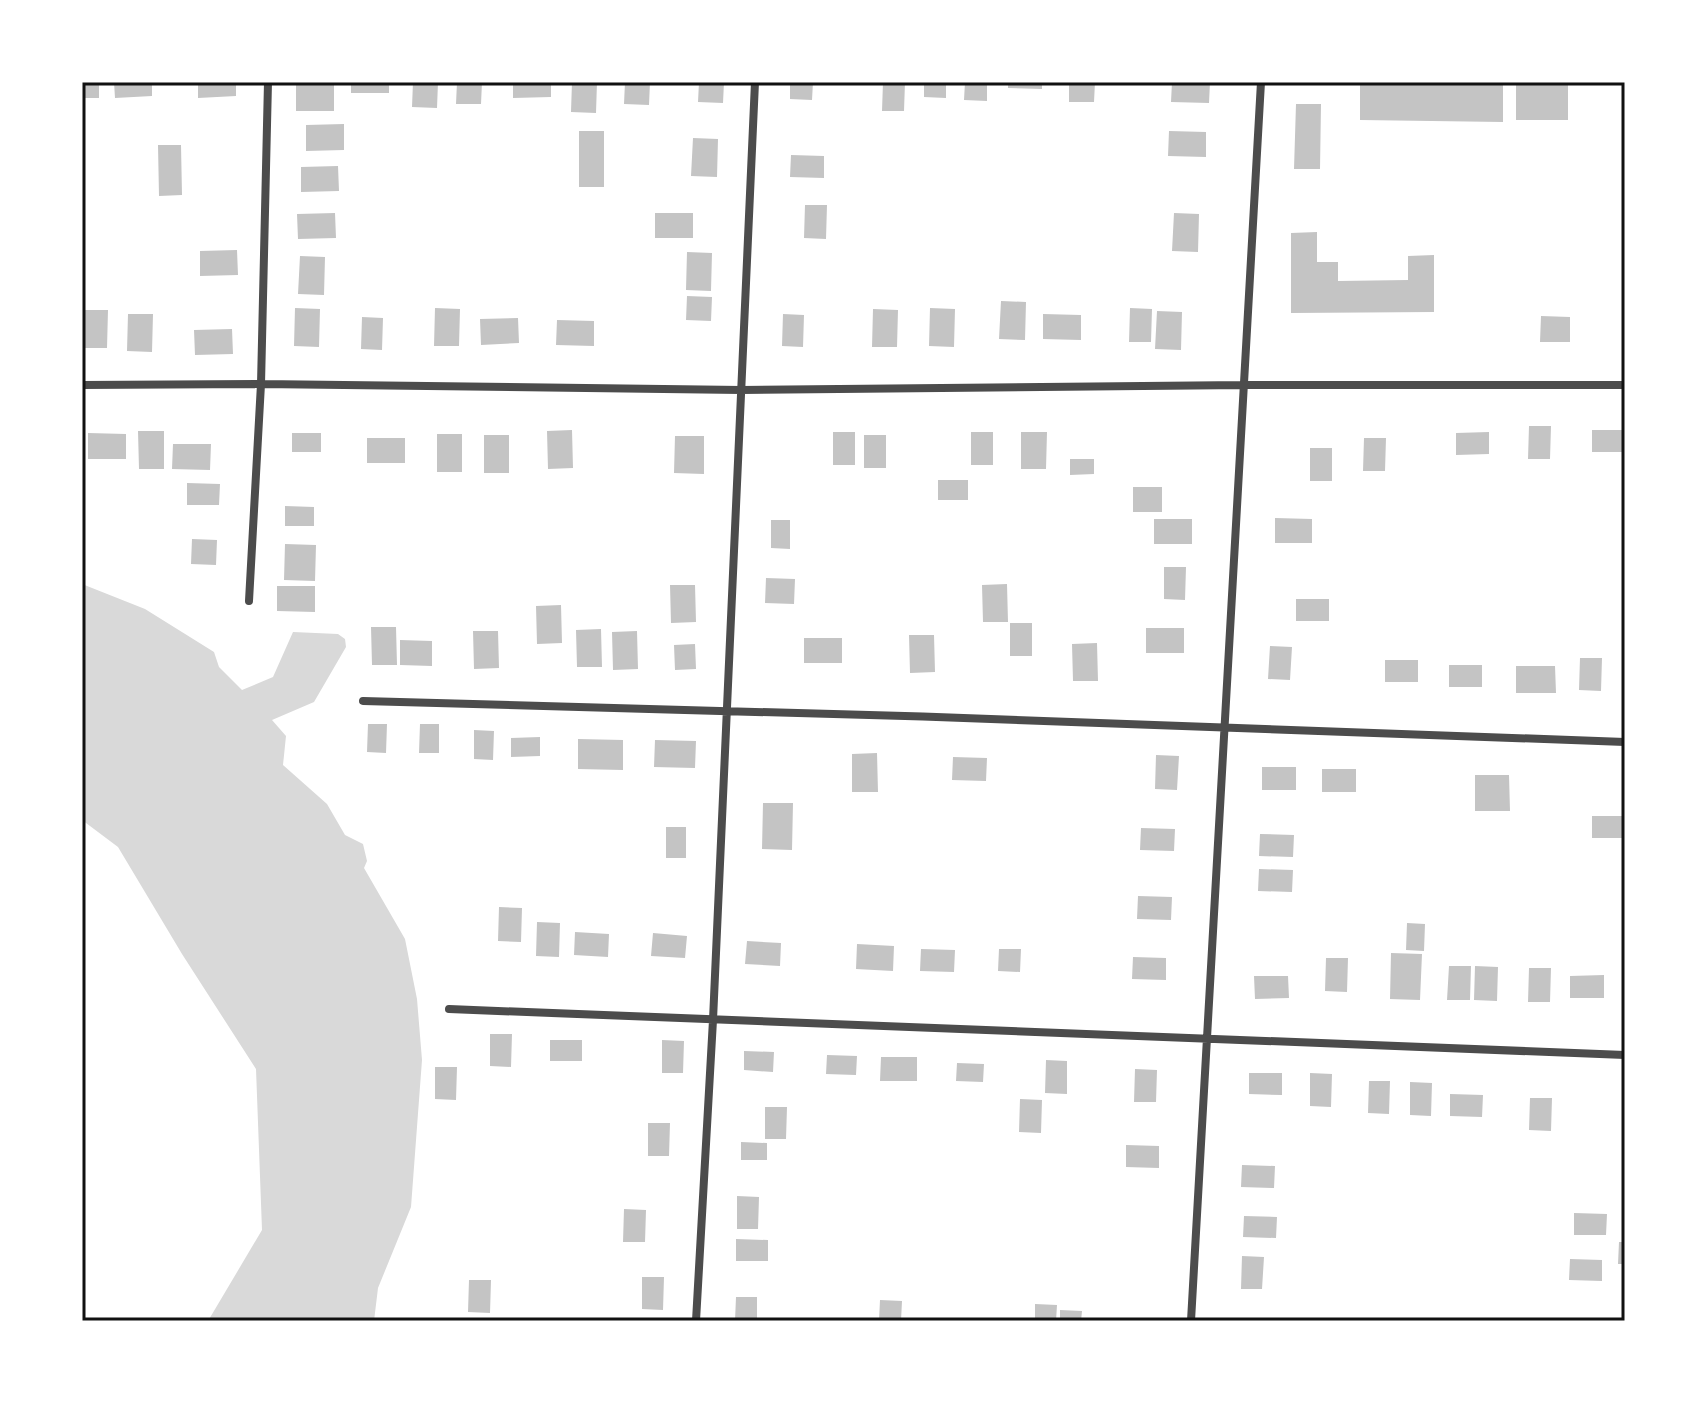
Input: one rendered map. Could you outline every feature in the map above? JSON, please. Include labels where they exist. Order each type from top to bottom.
[{"type":"street","points":[[249,601],[261,384],[268,82]]},
{"type":"street","points":[[696,1321],[713,1020],[755,82]]},
{"type":"street","points":[[1191,1321],[1261,82]]},
{"type":"street","points":[[82,385],[741,390],[1625,385]]},
{"type":"street","points":[[363,701],[1225,726],[1625,742]]},
{"type":"street","points":[[449,1009],[1625,1055]]},
{"type":"shaded area","points":[[82,584],[145,609],[214,652],[219,667],[242,690],[273,677],[293,632],[338,634],[345,639],[346,647],[314,702],[272,720],[286,736],[283,765],[327,804],[345,835],[363,844],[367,861],[364,868],[405,939],[417,999],[422,1060],[411,1207],[378,1288],[374,1321],[208,1321],[262,1230],[256,1069],[118,847],[82,820]]},
{"type":"building","points":[[82,82],[99,82],[99,98],[82,98]]},
{"type":"building","points":[[114,82],[152,82],[152,96],[115,98]]},
{"type":"building","points":[[198,82],[236,82],[236,96],[198,98]]},
{"type":"building","points":[[296,82],[334,82],[334,111],[296,111]]},
{"type":"building","points":[[351,82],[389,82],[389,93],[351,93]]},
{"type":"building","points":[[413,82],[438,82],[437,108],[412,107]]},
{"type":"building","points":[[457,82],[482,82],[481,104],[456,104]]},
{"type":"building","points":[[513,82],[551,82],[551,97],[513,98]]},
{"type":"building","points":[[572,82],[597,82],[596,113],[571,112]]},
{"type":"building","points":[[625,82],[650,82],[649,105],[624,104]]},
{"type":"building","points":[[699,82],[724,82],[723,103],[698,102]]},
{"type":"building","points":[[790,82],[813,82],[812,100],[790,99]]},
{"type":"building","points":[[883,82],[905,82],[904,111],[882,111]]},
{"type":"building","points":[[924,82],[946,82],[946,98],[924,97]]},
{"type":"building","points":[[965,82],[987,82],[987,101],[964,100]]},
{"type":"building","points":[[1008,82],[1042,82],[1042,89],[1008,88]]},
{"type":"building","points":[[1069,82],[1095,82],[1094,102],[1069,102]]},
{"type":"building","points":[[1172,82],[1210,82],[1209,103],[1171,102]]},
{"type":"building","points":[[1360,82],[1503,84],[1503,122],[1360,120]]},
{"type":"building","points":[[1516,82],[1568,82],[1568,120],[1516,120]]},
{"type":"building","points":[[1296,104],[1321,104],[1320,169],[1294,169]]},
{"type":"building","points":[[344,124],[344,150],[306,151],[306,125]]},
{"type":"building","points":[[579,131],[604,131],[604,187],[579,187]]},
{"type":"building","points":[[1169,131],[1206,132],[1206,157],[1168,156]]},
{"type":"building","points":[[693,138],[718,139],[717,177],[691,176]]},
{"type":"building","points":[[158,145],[181,145],[182,195],[159,196]]},
{"type":"building","points":[[791,155],[824,156],[824,178],[790,177]]},
{"type":"building","points":[[338,166],[339,191],[301,192],[301,167]]},
{"type":"building","points":[[805,205],[827,205],[826,239],[804,238]]},
{"type":"building","points":[[335,213],[336,238],[298,239],[297,214]]},
{"type":"building","points":[[655,213],[693,213],[693,238],[655,238]]},
{"type":"building","points":[[1174,213],[1199,214],[1198,252],[1172,251]]},
{"type":"building","points":[[1317,232],[1317,262],[1338,262],[1338,281],[1408,280],[1408,256],[1434,255],[1434,312],[1291,313],[1291,233]]},
{"type":"building","points":[[237,250],[238,275],[200,276],[200,251]]},
{"type":"building","points":[[687,252],[712,253],[711,291],[686,290]]},
{"type":"building","points":[[300,256],[325,257],[324,295],[298,294]]},
{"type":"building","points":[[687,296],[712,297],[711,321],[686,320]]},
{"type":"building","points":[[1001,301],[1026,302],[1025,340],[999,339]]},
{"type":"building","points":[[295,308],[320,309],[319,347],[294,346]]},
{"type":"building","points":[[435,308],[460,309],[459,346],[434,346]]},
{"type":"building","points":[[930,308],[955,309],[954,347],[929,346]]},
{"type":"building","points":[[1130,308],[1152,309],[1151,342],[1129,342]]},
{"type":"building","points":[[873,309],[898,310],[897,347],[872,347]]},
{"type":"building","points":[[83,310],[108,310],[107,348],[82,348]]},
{"type":"building","points":[[1157,311],[1182,312],[1181,350],[1155,349]]},
{"type":"building","points":[[128,314],[153,314],[152,352],[127,351]]},
{"type":"building","points":[[783,314],[804,315],[803,347],[782,346]]},
{"type":"building","points":[[1043,314],[1081,315],[1081,340],[1043,339]]},
{"type":"building","points":[[1541,316],[1570,317],[1570,342],[1540,342]]},
{"type":"building","points":[[362,317],[383,318],[382,350],[361,349]]},
{"type":"building","points":[[518,318],[519,343],[481,345],[480,319]]},
{"type":"building","points":[[557,320],[594,321],[594,346],[556,345]]},
{"type":"building","points":[[232,329],[233,354],[195,355],[194,330]]},
{"type":"building","points":[[1529,426],[1551,426],[1550,459],[1528,459]]},
{"type":"building","points":[[572,430],[573,468],[548,469],[547,431]]},
{"type":"building","points":[[1592,430],[1625,430],[1625,452],[1592,452]]},
{"type":"building","points":[[138,431],[164,431],[164,469],[139,469]]},
{"type":"building","points":[[833,432],[855,432],[855,465],[833,465]]},
{"type":"building","points":[[971,432],[993,432],[993,465],[971,465]]},
{"type":"building","points":[[1021,432],[1047,432],[1046,469],[1021,469]]},
{"type":"building","points":[[1489,432],[1489,454],[1456,455],[1456,433]]},
{"type":"building","points":[[88,433],[126,434],[126,459],[88,459]]},
{"type":"building","points":[[292,433],[321,433],[321,452],[292,452]]},
{"type":"building","points":[[437,434],[462,434],[462,472],[437,472]]},
{"type":"building","points":[[484,435],[509,435],[509,473],[484,473]]},
{"type":"building","points":[[864,435],[886,435],[886,468],[864,468]]},
{"type":"building","points":[[675,436],[704,436],[704,474],[674,473]]},
{"type":"building","points":[[367,438],[405,438],[405,463],[367,463]]},
{"type":"building","points":[[1364,438],[1386,438],[1385,471],[1363,471]]},
{"type":"building","points":[[173,444],[211,444],[210,470],[172,469]]},
{"type":"building","points":[[1310,448],[1332,448],[1332,481],[1310,481]]},
{"type":"building","points":[[1070,459],[1094,459],[1094,474],[1070,475]]},
{"type":"building","points":[[938,480],[968,480],[968,500],[938,500]]},
{"type":"building","points":[[187,483],[220,484],[219,505],[187,505]]},
{"type":"building","points":[[1133,487],[1162,487],[1162,512],[1133,512]]},
{"type":"building","points":[[285,506],[314,507],[314,526],[285,526]]},
{"type":"building","points":[[1275,518],[1312,519],[1312,543],[1275,543]]},
{"type":"building","points":[[1154,519],[1192,519],[1192,544],[1154,544]]},
{"type":"building","points":[[771,520],[790,520],[790,549],[771,548]]},
{"type":"building","points":[[192,539],[217,540],[216,565],[191,564]]},
{"type":"building","points":[[285,544],[316,545],[315,581],[284,580]]},
{"type":"building","points":[[1164,567],[1186,567],[1185,600],[1164,599]]},
{"type":"building","points":[[766,578],[795,579],[794,604],[765,603]]},
{"type":"building","points":[[1007,584],[1008,622],[983,622],[982,585]]},
{"type":"building","points":[[670,585],[695,585],[696,622],[671,623]]},
{"type":"building","points":[[277,586],[315,586],[315,612],[277,611]]},
{"type":"building","points":[[1296,599],[1329,599],[1329,621],[1296,621]]},
{"type":"building","points":[[561,605],[562,643],[537,644],[536,606]]},
{"type":"building","points":[[1010,623],[1032,623],[1032,656],[1010,656]]},
{"type":"building","points":[[371,627],[396,627],[397,665],[372,665]]},
{"type":"building","points":[[1146,628],[1184,628],[1184,653],[1146,653]]},
{"type":"building","points":[[601,629],[602,667],[577,667],[576,630]]},
{"type":"building","points":[[473,631],[498,631],[499,668],[474,669]]},
{"type":"building","points":[[637,631],[638,669],[613,670],[612,632]]},
{"type":"building","points":[[909,635],[934,635],[935,672],[910,673]]},
{"type":"building","points":[[804,638],[842,638],[842,663],[804,663]]},
{"type":"building","points":[[400,640],[432,641],[432,666],[400,665]]},
{"type":"building","points":[[1097,643],[1098,681],[1073,681],[1072,644]]},
{"type":"building","points":[[695,644],[696,669],[675,670],[674,645]]},
{"type":"building","points":[[1270,646],[1292,647],[1290,680],[1268,679]]},
{"type":"building","points":[[1580,658],[1602,658],[1601,691],[1579,690]]},
{"type":"building","points":[[1385,660],[1418,660],[1418,682],[1385,682]]},
{"type":"building","points":[[1449,665],[1482,665],[1482,687],[1449,687]]},
{"type":"building","points":[[1516,666],[1555,666],[1556,693],[1516,693]]},
{"type":"building","points":[[368,724],[387,724],[386,753],[367,752]]},
{"type":"building","points":[[420,724],[439,724],[439,753],[419,753]]},
{"type":"building","points":[[474,730],[494,731],[493,760],[474,759]]},
{"type":"building","points":[[540,737],[540,756],[511,757],[511,738]]},
{"type":"building","points":[[578,739],[623,740],[623,770],[578,769]]},
{"type":"building","points":[[655,740],[696,741],[695,768],[654,767]]},
{"type":"building","points":[[877,753],[878,792],[852,792],[852,754]]},
{"type":"building","points":[[1156,755],[1179,756],[1177,790],[1155,789]]},
{"type":"building","points":[[953,757],[987,758],[986,781],[952,780]]},
{"type":"building","points":[[1262,767],[1296,767],[1296,790],[1262,790]]},
{"type":"building","points":[[1322,769],[1356,769],[1356,792],[1322,792]]},
{"type":"building","points":[[1475,775],[1509,775],[1510,811],[1475,811]]},
{"type":"building","points":[[763,803],[793,803],[792,850],[762,849]]},
{"type":"building","points":[[1592,816],[1625,816],[1625,838],[1592,838]]},
{"type":"building","points":[[666,827],[686,827],[686,858],[666,858]]},
{"type":"building","points":[[1141,828],[1175,829],[1174,851],[1140,850]]},
{"type":"building","points":[[1260,834],[1294,835],[1293,857],[1259,856]]},
{"type":"building","points":[[1259,869],[1293,870],[1292,892],[1258,891]]},
{"type":"building","points":[[1138,896],[1172,897],[1171,920],[1137,919]]},
{"type":"building","points":[[499,907],[522,908],[521,942],[498,941]]},
{"type":"building","points":[[537,922],[560,923],[559,957],[536,956]]},
{"type":"building","points":[[1407,923],[1425,924],[1424,951],[1406,950]]},
{"type":"building","points":[[575,932],[609,934],[608,957],[574,955]]},
{"type":"building","points":[[653,933],[687,936],[685,958],[651,956]]},
{"type":"building","points":[[747,941],[781,943],[780,966],[745,964]]},
{"type":"building","points":[[857,944],[894,946],[893,971],[856,969]]},
{"type":"building","points":[[921,949],[955,950],[954,972],[920,971]]},
{"type":"building","points":[[999,949],[1021,949],[1020,972],[998,971]]},
{"type":"building","points":[[1391,953],[1422,954],[1420,1000],[1390,999]]},
{"type":"building","points":[[1133,957],[1166,958],[1166,980],[1132,979]]},
{"type":"building","points":[[1326,958],[1348,958],[1347,992],[1325,991]]},
{"type":"building","points":[[1449,966],[1471,966],[1470,1000],[1447,1000]]},
{"type":"building","points":[[1475,966],[1498,967],[1497,1001],[1474,1000]]},
{"type":"building","points":[[1529,968],[1551,968],[1550,1002],[1528,1002]]},
{"type":"building","points":[[1604,975],[1604,998],[1570,998],[1570,976]]},
{"type":"building","points":[[1254,976],[1288,976],[1289,998],[1255,999]]},
{"type":"building","points":[[490,1034],[512,1034],[511,1067],[490,1066]]},
{"type":"building","points":[[550,1040],[582,1040],[582,1061],[550,1061]]},
{"type":"building","points":[[662,1040],[684,1041],[683,1073],[662,1073]]},
{"type":"building","points":[[744,1051],[774,1052],[773,1072],[744,1070]]},
{"type":"building","points":[[827,1055],[857,1056],[856,1075],[826,1074]]},
{"type":"building","points":[[881,1057],[917,1057],[917,1081],[880,1081]]},
{"type":"building","points":[[1046,1060],[1067,1061],[1067,1094],[1045,1093]]},
{"type":"building","points":[[957,1063],[984,1064],[983,1082],[956,1081]]},
{"type":"building","points":[[435,1067],[457,1067],[456,1100],[435,1099]]},
{"type":"building","points":[[1135,1069],[1157,1070],[1156,1102],[1134,1102]]},
{"type":"building","points":[[1249,1073],[1282,1073],[1282,1095],[1249,1094]]},
{"type":"building","points":[[1310,1073],[1332,1074],[1331,1107],[1310,1106]]},
{"type":"building","points":[[1369,1081],[1390,1081],[1389,1114],[1368,1113]]},
{"type":"building","points":[[1410,1082],[1432,1083],[1431,1116],[1410,1115]]},
{"type":"building","points":[[1450,1094],[1483,1095],[1482,1117],[1450,1116]]},
{"type":"building","points":[[1530,1098],[1552,1098],[1551,1131],[1529,1130]]},
{"type":"building","points":[[1020,1099],[1042,1100],[1041,1133],[1019,1132]]},
{"type":"building","points":[[765,1107],[787,1107],[786,1139],[765,1139]]},
{"type":"building","points":[[648,1123],[670,1123],[669,1156],[648,1156]]},
{"type":"building","points":[[741,1142],[767,1143],[767,1160],[741,1160]]},
{"type":"building","points":[[1126,1145],[1159,1146],[1159,1168],[1126,1167]]},
{"type":"building","points":[[1242,1165],[1275,1166],[1274,1188],[1241,1187]]},
{"type":"building","points":[[737,1196],[759,1197],[758,1229],[737,1229]]},
{"type":"building","points":[[624,1209],[646,1210],[645,1242],[623,1242]]},
{"type":"building","points":[[1574,1213],[1607,1214],[1606,1235],[1574,1235]]},
{"type":"building","points":[[1244,1216],[1277,1217],[1276,1238],[1243,1237]]},
{"type":"building","points":[[736,1239],[768,1240],[768,1261],[736,1261]]},
{"type":"building","points":[[1619,1242],[1625,1242],[1625,1264],[1618,1264]]},
{"type":"building","points":[[1242,1256],[1264,1257],[1262,1289],[1241,1289]]},
{"type":"building","points":[[1570,1259],[1602,1260],[1602,1281],[1569,1280]]},
{"type":"building","points":[[642,1277],[664,1277],[663,1310],[642,1309]]},
{"type":"building","points":[[469,1280],[491,1280],[490,1313],[468,1312]]},
{"type":"building","points":[[736,1297],[757,1297],[757,1321],[735,1321]]},
{"type":"building","points":[[880,1300],[902,1301],[901,1321],[879,1321]]},
{"type":"building","points":[[1035,1304],[1057,1305],[1056,1321],[1035,1321]]},
{"type":"building","points":[[1060,1310],[1082,1311],[1081,1321],[1060,1321]]}]
